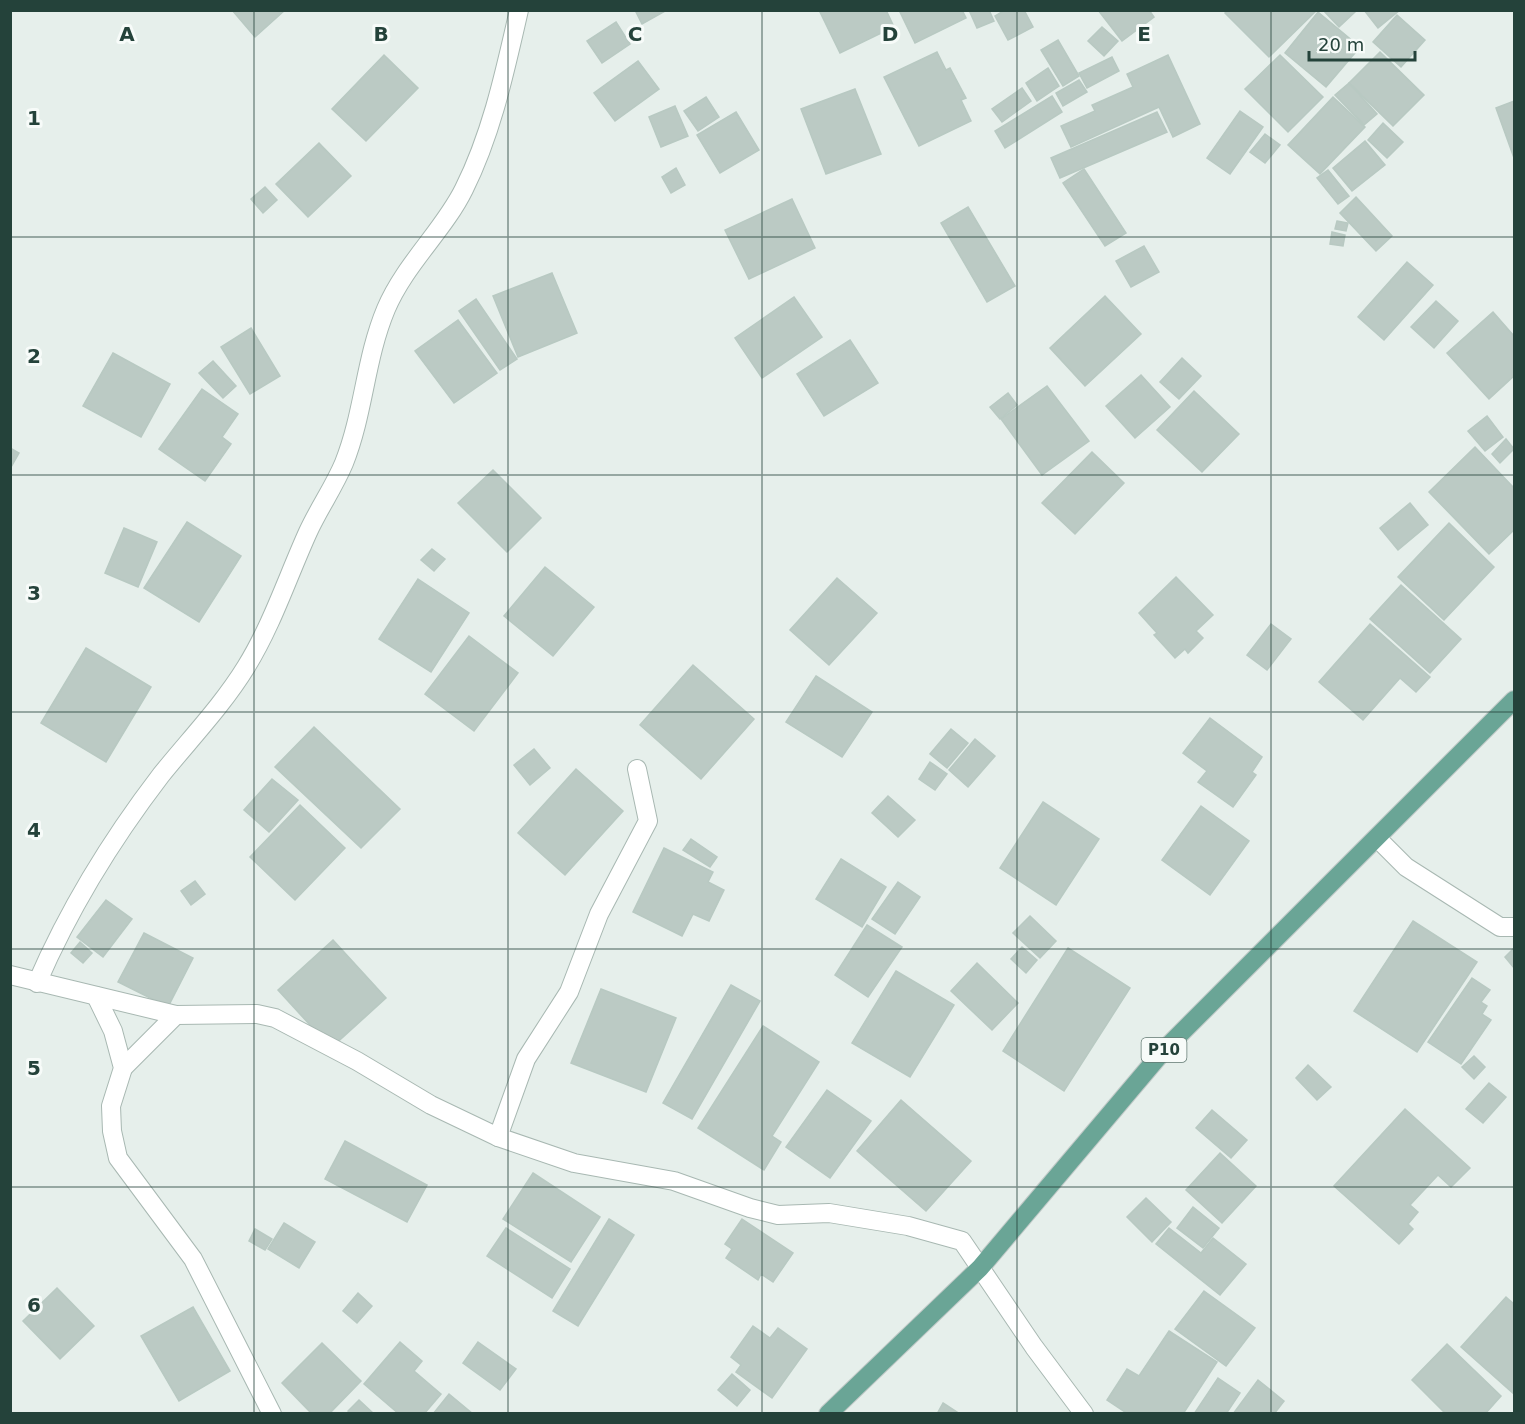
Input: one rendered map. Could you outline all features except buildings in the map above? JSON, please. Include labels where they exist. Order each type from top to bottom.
[{"type":"main road","name":"P10","points":[[828,1413],[980,1268],[1164,1050],[1515,700]]},
{"type":"street","points":[[37,983],[62,926],[118,836],[161,776],[214,713],[248,665],[309,529],[344,464],[360,412],[368,363],[387,308],[418,254],[464,191],[498,101],[519,10]]},
{"type":"street","points":[[498,1137],[526,1059],[570,992],[599,914],[648,821],[637,769]]},
{"type":"street","points":[[1378,839],[1406,867],[1500,927],[1515,927]]},
{"type":"street","points":[[10,975],[176,1015],[257,1014],[275,1018],[357,1060],[431,1105],[498,1137],[574,1163],[674,1181],[750,1209],[778,1215],[829,1213],[943,1234],[962,1240],[1034,1347],[1084,1413]]},
{"type":"street","points":[[96,996],[112,1031],[123,1068]]},
{"type":"street","points":[[176,1015],[123,1068],[111,1106],[112,1131],[118,1158],[193,1259],[272,1413]]}]
